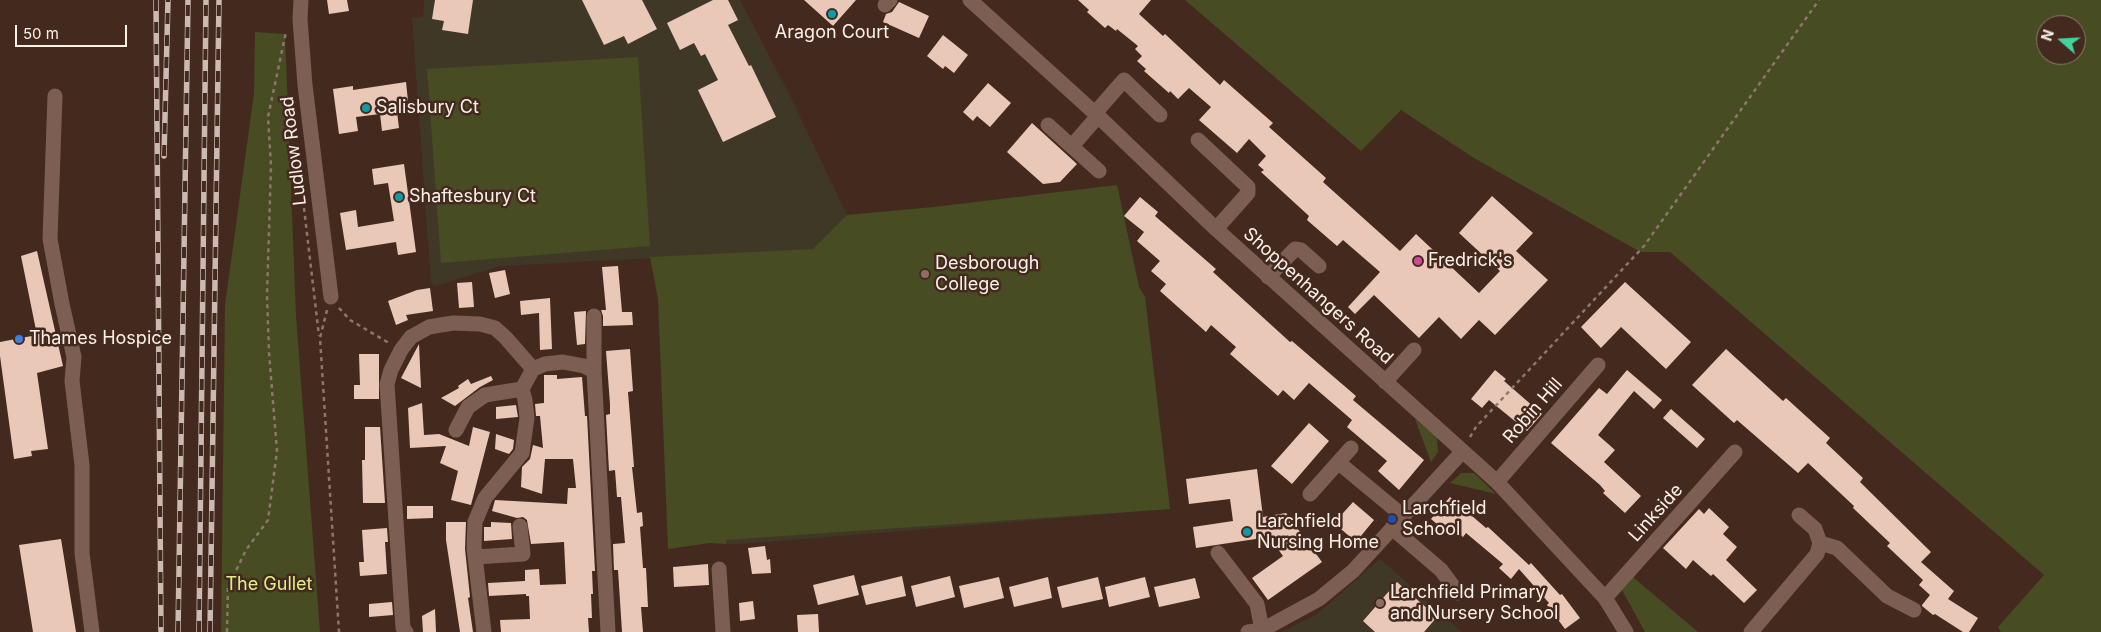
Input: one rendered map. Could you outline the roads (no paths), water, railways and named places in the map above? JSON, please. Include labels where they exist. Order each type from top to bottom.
[{"type":"street","name":"Ludlow Road","points":[[301,0],[300,19],[305,85],[331,297]]},
{"type":"street","name":"Shoppenhangers Road","points":[[970,0],[1096,114],[1216,229],[1497,482],[1605,598],[1626,632]]},
{"type":"street","points":[[1072,146],[1124,80],[1160,115]]},
{"type":"street","points":[[55,96],[50,239],[74,358],[72,381],[82,465],[82,553],[92,632]]},
{"type":"street","points":[[1048,125],[1098,170]]},
{"type":"street","points":[[1198,140],[1248,187],[1248,193],[1216,229]]},
{"type":"street","points":[[1268,276],[1294,249],[1301,250],[1319,266]]},
{"type":"street","points":[[594,316],[594,371],[608,632]]},
{"type":"street","points":[[406,632],[403,628],[387,384],[391,370],[401,350],[411,337],[429,326],[453,323],[480,324],[495,328],[533,369]]},
{"type":"street","points":[[1385,382],[1414,350]]},
{"type":"street","points":[[484,632],[475,558],[475,522],[485,498],[522,453],[527,418],[526,400],[522,389],[533,369],[545,364],[564,362],[584,366],[594,371]]},
{"type":"street","name":"Robin Hill","points":[[1497,482],[1598,365]]},
{"type":"street","points":[[456,430],[468,407],[485,395],[522,389]]},
{"type":"street","points":[[1310,494],[1351,448]]},
{"type":"street","points":[[1255,631],[1319,599],[1353,571],[1462,452]]},
{"type":"street","name":"Linkside","points":[[1605,598],[1736,452]]},
{"type":"street","points":[[1339,463],[1403,516]]},
{"type":"street","points":[[1751,632],[1818,554],[1820,543],[1815,529],[1799,515]]},
{"type":"street","points":[[475,558],[523,554],[520,526]]},
{"type":"street","points":[[1392,528],[1441,570],[1458,593]]},
{"type":"street","points":[[1820,543],[1837,548],[1887,596],[1914,610]]},
{"type":"street","points":[[1218,553],[1257,604],[1255,631]]},
{"type":"street","points":[[719,568],[722,632]]},
{"type":"railway","points":[[156,0],[161,632]]},
{"type":"railway","points":[[164,156],[168,0]]},
{"type":"railway","points":[[178,632],[188,0]]},
{"type":"railway","points":[[199,632],[206,0]]},
{"type":"railway","points":[[210,632],[219,0]]},
{"type":"place","name":"Aragon Court","points":[[832,14]]},
{"type":"place","name":"Salisbury Ct","points":[[366,108]]},
{"type":"place","name":"Shaftesbury Ct","points":[[399,197]]},
{"type":"place","name":"Fredrick's","points":[[1418,261]]},
{"type":"place","name":"Desborough College","points":[[925,274]]},
{"type":"place","name":"Thames Hospice","points":[[19,339]]},
{"type":"place","name":"Larchfield School","points":[[1392,519]]},
{"type":"place","name":"Larchfield Nursing Home","points":[[1247,532]]},
{"type":"place","name":"Larchfield Primary and Nursery School","points":[[1380,603]]},
{"type":"park label","name":"The Gullet","points":[[269,585]]}]
